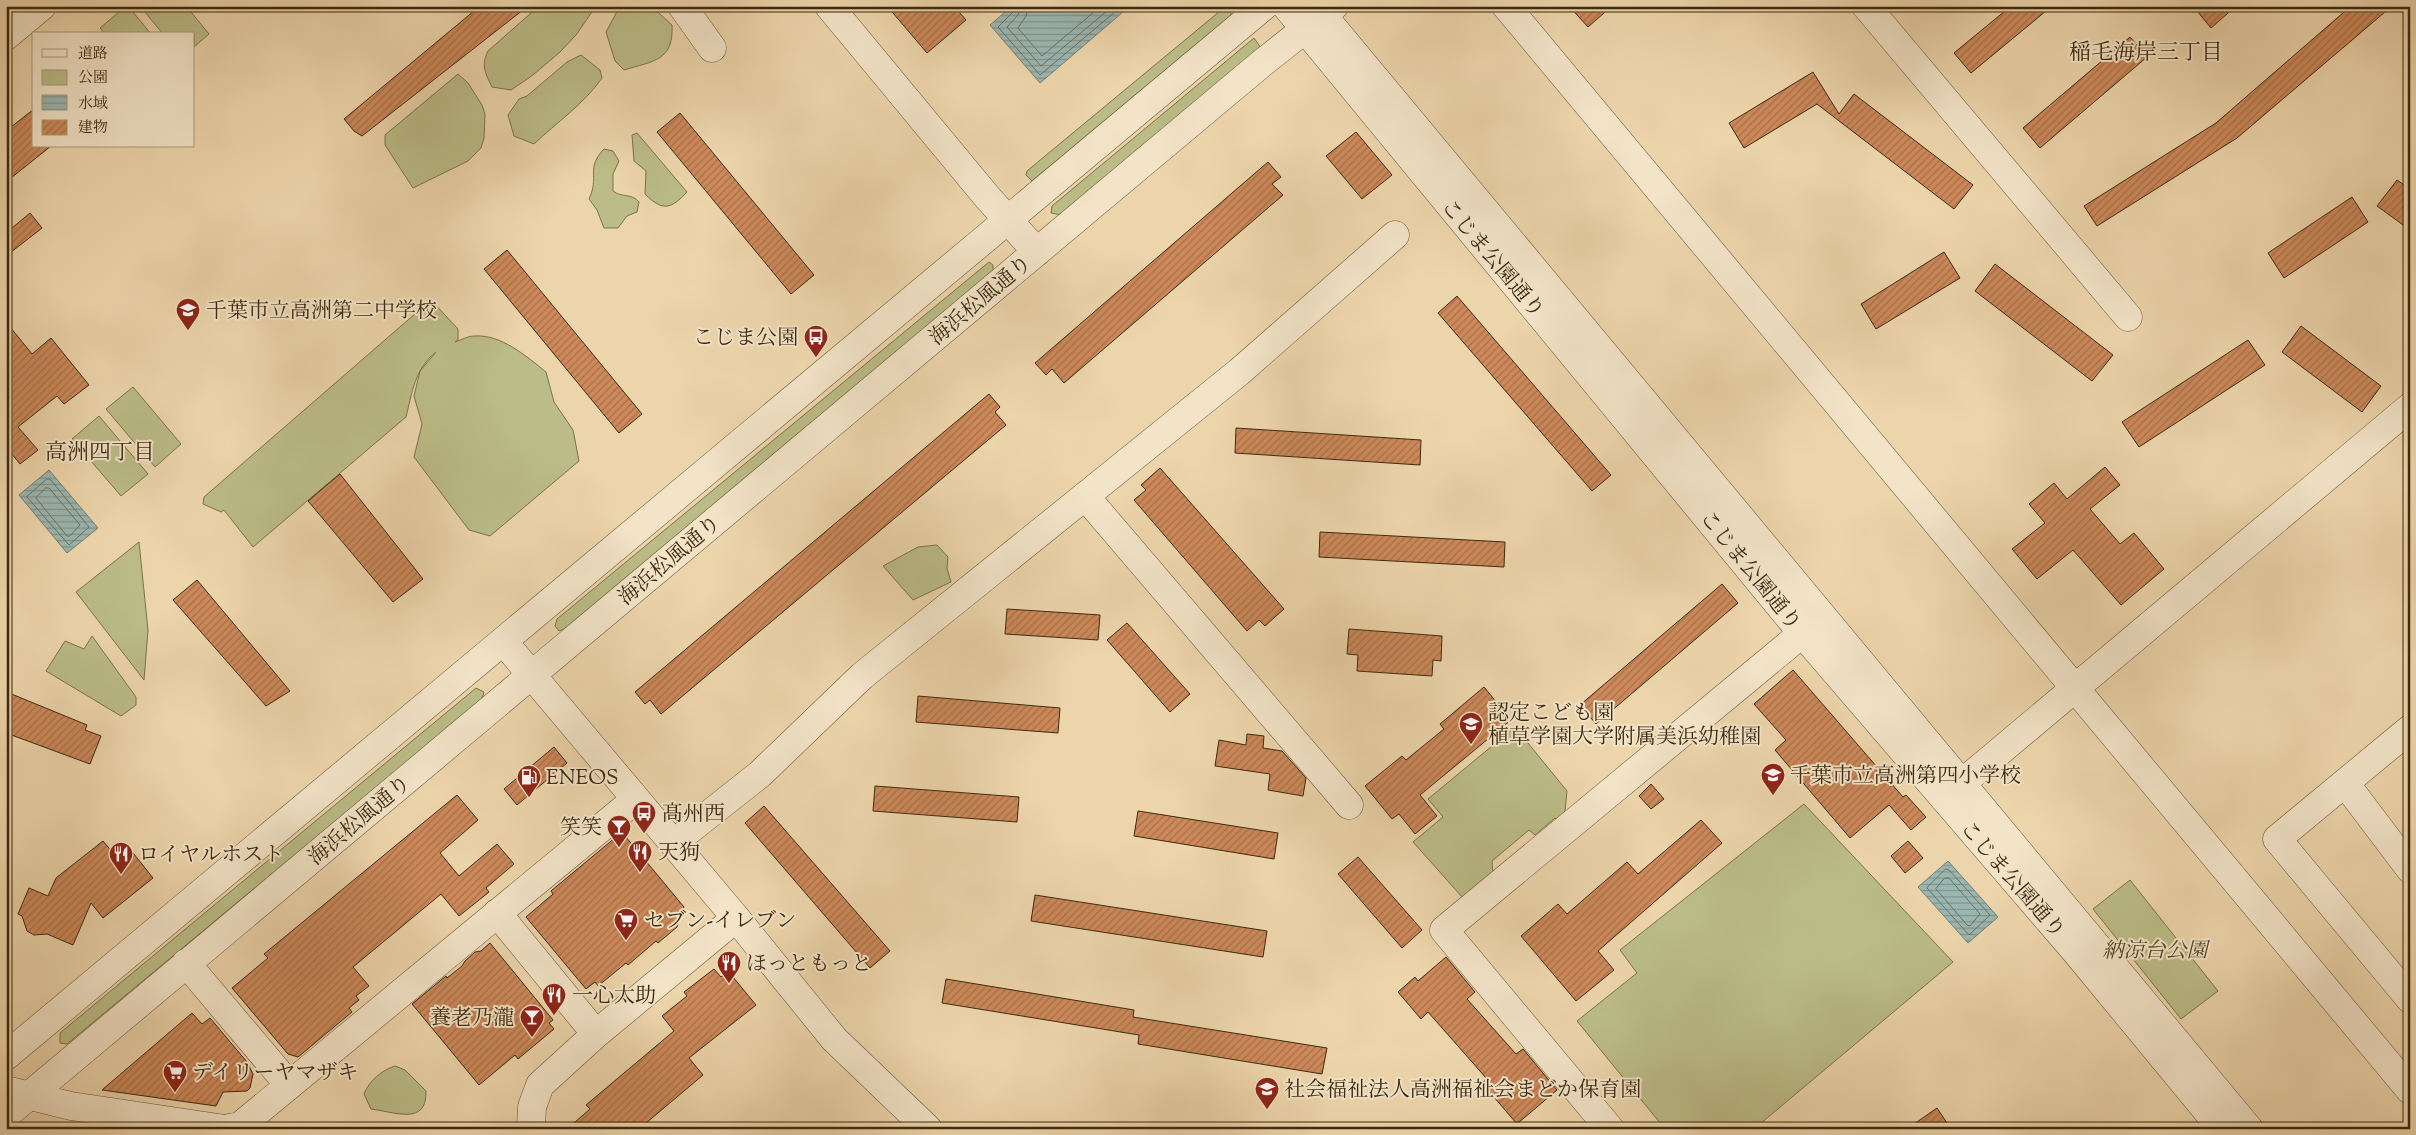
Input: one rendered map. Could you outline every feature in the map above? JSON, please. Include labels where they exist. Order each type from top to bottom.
[{"type":"street","points":[[6,36],[42,6]]},
{"type":"street","points":[[682,6],[712,48]]},
{"type":"street","points":[[829,6],[1037,252]]},
{"type":"street","name":"海浜松風通り","points":[[6,1056],[1264,6]]},
{"type":"street","name":"こじま公園通り","points":[[1286,6],[1319,14],[2249,1129]]},
{"type":"street","points":[[1506,6],[2410,1090]]},
{"type":"street","points":[[1866,6],[2128,317]]},
{"type":"street","name":"海浜松風通り","points":[[6,1116],[18,1093],[186,963],[533,675],[1319,14]]},
{"type":"street","name":"こじま公園通り","points":[[1319,14],[1802,633],[2076,952],[2222,1129]]},
{"type":"street","points":[[688,831],[760,774],[862,676],[1239,372],[1395,235]]},
{"type":"street","points":[[1962,783],[2410,407]]},
{"type":"street","points":[[1085,496],[1349,805]]},
{"type":"street","points":[[1610,1129],[1444,930],[1823,616]]},
{"type":"street","points":[[503,641],[736,918],[834,1039],[928,1129]]},
{"type":"street","points":[[2410,729],[2277,839],[2410,999]]},
{"type":"street","points":[[2345,782],[2410,869]]},
{"type":"street","points":[[18,1093],[71,1106],[225,1129],[240,1126],[636,799]]},
{"type":"street","points":[[497,914],[596,1034]]},
{"type":"street","points":[[530,1129],[532,1107],[540,1085],[596,1034],[736,918]]},
{"type":"street","points":[[186,963],[288,1085]]},
{"type":"green space","points":[[128,6],[149,32],[103,32],[100,28]]},
{"type":"green space","points":[[140,6],[186,6],[209,34],[195,46],[195,32],[161,32]]},
{"type":"green space","points":[[539,6],[596,6],[576,35],[560,52],[533,75],[511,90],[492,87],[484,65],[488,51]]},
{"type":"green space","points":[[620,6],[651,6],[672,25],[672,37],[669,46],[660,58],[624,70],[615,61],[606,32]]},
{"type":"green space","points":[[1220,11],[1231,12],[1231,15],[1032,181],[1026,175],[1027,171]]},
{"type":"green space","points":[[1254,38],[1261,48],[1062,215],[1051,213],[1052,206]]},
{"type":"green space","points":[[581,55],[600,70],[602,78],[595,88],[534,144],[514,136],[508,115],[519,99],[527,96],[567,62]]},
{"type":"green space","points":[[458,74],[468,83],[482,105],[485,114],[484,138],[481,148],[468,161],[413,188],[385,145],[385,135]]},
{"type":"green space","points":[[637,133],[687,192],[671,205],[662,206],[657,204],[645,194],[646,171],[634,161],[632,135]]},
{"type":"green space","points":[[604,149],[613,151],[619,161],[613,174],[613,191],[633,197],[639,202],[637,212],[627,216],[618,228],[604,228],[597,210],[589,199],[592,191],[595,162]]},
{"type":"green space","points":[[989,262],[993,265],[993,271],[564,629],[559,631],[555,626],[557,619]]},
{"type":"green space","points":[[431,300],[458,329],[458,340],[455,342],[472,336],[484,336],[494,339],[513,347],[546,372],[554,402],[573,430],[579,461],[490,536],[469,530],[414,457],[422,424],[414,396],[420,371],[415,382],[406,417],[253,547],[224,510],[221,512],[203,504],[204,497]],"holes":[[[436,352],[421,370],[429,358]]]},
{"type":"green space","points":[[133,387],[181,444],[155,467],[106,409]]},
{"type":"green space","points":[[99,416],[148,474],[121,496],[72,439]]},
{"type":"green space","points":[[139,542],[148,630],[144,680],[76,592]]},
{"type":"green space","points":[[937,545],[948,557],[947,568],[951,582],[913,600],[883,566],[918,547]]},
{"type":"green space","points":[[92,636],[136,697],[136,705],[121,716],[46,671],[65,641],[84,649]]},
{"type":"green space","points":[[476,688],[484,692],[482,699],[67,1044],[60,1043],[60,1033]]},
{"type":"green space","points":[[1515,727],[1567,791],[1565,811],[1558,821],[1555,818],[1535,835],[1529,830],[1492,861],[1493,875],[1463,898],[1413,842],[1443,817],[1428,799]]},
{"type":"green space","points":[[1804,804],[1953,962],[1754,1129],[1665,1129],[1577,1021],[1637,973],[1620,950]]},
{"type":"green space","name":"納涼台公園","points":[[2130,880],[2218,991],[2181,1019],[2093,909]]},
{"type":"green space","points":[[395,1066],[405,1070],[426,1091],[425,1102],[421,1109],[415,1113],[399,1114],[371,1109],[364,1094],[376,1077],[385,1070]]},
{"type":"water","points":[[1012,6],[1130,6],[1040,83],[990,25]]},
{"type":"water","points":[[49,470],[98,528],[67,553],[19,495]]},
{"type":"water","points":[[1948,861],[1998,917],[1968,943],[1918,887]]},
{"type":"building","points":[[480,6],[528,6],[362,136],[354,131],[344,119]]},
{"type":"building","points":[[887,6],[954,6],[966,20],[927,53]]},
{"type":"building","points":[[1569,6],[1612,6],[1588,27]]},
{"type":"building","points":[[2011,6],[2052,6],[1971,73],[1954,53]]},
{"type":"building","points":[[2193,6],[2236,6],[2211,28]]},
{"type":"building","points":[[2351,6],[2392,6],[2237,138],[2097,226],[2084,206],[2216,123]]},
{"type":"building","points":[[2130,37],[2147,57],[2040,148],[2023,128]]},
{"type":"building","points":[[1813,72],[1839,114],[1854,94],[1973,185],[1954,209],[1817,104],[1744,148],[1729,123]]},
{"type":"building","points":[[32,111],[32,148],[48,148],[6,182],[6,131]]},
{"type":"building","points":[[680,113],[814,275],[791,294],[657,132]]},
{"type":"building","points":[[1356,132],[1392,175],[1362,199],[1326,156]]},
{"type":"building","points":[[1268,162],[1281,177],[1272,184],[1283,195],[1064,383],[1052,369],[1046,375],[1035,363]]},
{"type":"building","points":[[2397,180],[2410,189],[2410,230],[2377,206]]},
{"type":"building","points":[[2352,197],[2368,222],[2284,278],[2268,253]]},
{"type":"building","points":[[30,213],[42,228],[6,256],[6,233]]},
{"type":"building","points":[[507,250],[642,414],[619,433],[484,269]]},
{"type":"building","points":[[1944,252],[1960,278],[1876,329],[1861,304]]},
{"type":"building","points":[[1995,264],[2113,355],[2092,381],[1975,291]]},
{"type":"building","points":[[1457,296],[1611,475],[1592,491],[1438,313]]},
{"type":"building","points":[[6,322],[32,354],[51,338],[89,385],[64,404],[57,396],[18,427],[38,450],[20,464],[6,447]]},
{"type":"building","points":[[2301,326],[2381,386],[2362,412],[2282,352]]},
{"type":"building","points":[[2248,340],[2265,365],[2139,447],[2122,422]]},
{"type":"building","points":[[989,394],[1000,407],[995,412],[1006,425],[661,714],[650,700],[645,704],[635,692]]},
{"type":"building","points":[[1236,428],[1421,440],[1420,465],[1235,453]]},
{"type":"building","points":[[2105,467],[2120,485],[2090,509],[2120,544],[2134,533],[2164,569],[2121,605],[2073,550],[2037,579],[2012,549],[2045,523],[2029,504],[2054,483],[2067,499]]},
{"type":"building","points":[[1160,468],[1284,609],[1265,626],[1259,620],[1247,631],[1134,500],[1146,490],[1141,485]]},
{"type":"building","points":[[340,474],[423,579],[393,602],[308,501]]},
{"type":"building","points":[[1320,532],[1505,542],[1504,567],[1319,557]]},
{"type":"building","points":[[197,580],[290,691],[266,706],[173,600]]},
{"type":"building","points":[[1722,584],[1738,603],[1596,724],[1580,705]]},
{"type":"building","points":[[1007,609],[1100,615],[1098,640],[1005,634]]},
{"type":"building","points":[[1127,623],[1190,694],[1170,712],[1107,640]]},
{"type":"building","points":[[1349,629],[1442,636],[1441,661],[1433,660],[1432,676],[1357,671],[1358,655],[1347,654]]},
{"type":"building","points":[[1793,670],[1903,797],[1906,795],[1926,817],[1911,830],[1889,805],[1850,838],[1775,750],[1786,740],[1754,704]]},
{"type":"building","points":[[1484,687],[1511,720],[1420,795],[1437,816],[1415,834],[1399,814],[1392,819],[1365,786],[1402,756],[1406,760],[1444,729],[1440,724]]},
{"type":"building","points":[[9,693],[87,725],[85,730],[101,736],[90,764],[6,733],[6,702]]},
{"type":"building","points":[[918,696],[1060,708],[1058,733],[916,722]]},
{"type":"building","points":[[1247,734],[1264,736],[1263,748],[1282,751],[1306,778],[1303,796],[1268,790],[1270,774],[1215,766],[1219,740],[1246,745]]},
{"type":"building","points":[[554,747],[567,763],[517,805],[504,789]]},
{"type":"building","points":[[1651,784],[1664,799],[1651,809],[1639,796]]},
{"type":"building","points":[[875,786],[1019,797],[1017,822],[873,811]]},
{"type":"building","points":[[457,795],[478,820],[440,853],[459,876],[497,844],[514,864],[486,888],[489,892],[459,916],[441,894],[353,967],[369,986],[356,996],[359,1000],[349,1008],[352,1012],[298,1057],[288,1054],[232,988],[268,958],[264,954]]},
{"type":"building","points":[[764,806],[890,951],[870,968],[745,823]]},
{"type":"building","points":[[1138,811],[1278,833],[1274,859],[1134,836]]},
{"type":"building","points":[[1701,820],[1722,843],[1598,951],[1614,970],[1576,1001],[1521,936],[1558,904],[1567,914],[1627,862],[1638,874]]},
{"type":"building","points":[[625,836],[684,907],[677,927],[658,943],[656,941],[628,965],[626,963],[598,986],[595,982],[586,989],[526,917],[553,894],[551,891],[616,837]]},
{"type":"building","points":[[103,841],[114,854],[126,844],[153,878],[103,918],[91,903],[73,945],[47,934],[34,935],[27,931],[22,916],[18,914],[29,888],[48,896],[56,878]]},
{"type":"building","points":[[1908,841],[1923,858],[1905,873],[1891,856]]},
{"type":"building","points":[[1358,857],[1422,930],[1402,948],[1338,874]]},
{"type":"building","points":[[1035,895],[1267,931],[1263,957],[1031,921]]},
{"type":"building","points":[[490,943],[553,1020],[549,1023],[554,1029],[518,1059],[515,1055],[479,1085],[412,1004],[446,976],[447,978],[462,966],[475,952],[481,951]]},
{"type":"building","points":[[1446,957],[1475,992],[1467,999],[1516,1054],[1523,1049],[1557,1090],[1517,1124],[1482,1083],[1487,1079],[1428,1012],[1421,1019],[1398,992],[1415,977],[1418,981]]},
{"type":"building","points":[[714,969],[721,977],[728,971],[756,1005],[689,1058],[703,1075],[639,1129],[567,1129],[590,1109],[586,1105],[674,1031],[662,1016],[687,996],[684,992]]},
{"type":"building","points":[[946,979],[1134,1010],[1133,1017],[1327,1048],[1322,1074],[1138,1044],[1139,1035],[942,1003]]},
{"type":"building","points":[[192,1013],[202,1024],[210,1018],[247,1062],[253,1074],[250,1088],[247,1091],[223,1092],[216,1106],[102,1090]]},
{"type":"building","points":[[1937,1108],[1951,1129],[1907,1129]]},
{"type":"place","name":"千葉市立高洲第二中学校","points":[[188,331]]},
{"type":"place","name":"こじま公園","points":[[816,358]]},
{"type":"place","name":"認定こども園 植草学園大学附属美浜幼稚園","points":[[1471,745]]},
{"type":"place","name":"千葉市立高洲第四小学校","points":[[1773,796]]},
{"type":"place","name":"ENEOS","points":[[529,798]]},
{"type":"place","name":"髙州西","points":[[644,834]]},
{"type":"place","name":"笑笑","points":[[619,848]]},
{"type":"place","name":"天狗","points":[[640,873]]},
{"type":"place","name":"ロイヤルホスト","points":[[121,875]]},
{"type":"place","name":"セブン-イレブン","points":[[626,941]]},
{"type":"place","name":"ほっともっと","points":[[729,984]]},
{"type":"place","name":"一心太助","points":[[554,1016]]},
{"type":"place","name":"養老乃瀧","points":[[532,1038]]},
{"type":"place","name":"デイリーヤマザキ","points":[[175,1093]]},
{"type":"place","name":"社会福祉法人高洲福祉会まどか保育園","points":[[1267,1110]]},
{"type":"district","name":"稲毛海岸三丁目","points":[[2146,51]]},
{"type":"district","name":"高洲四丁目","points":[[100,451]]}]
